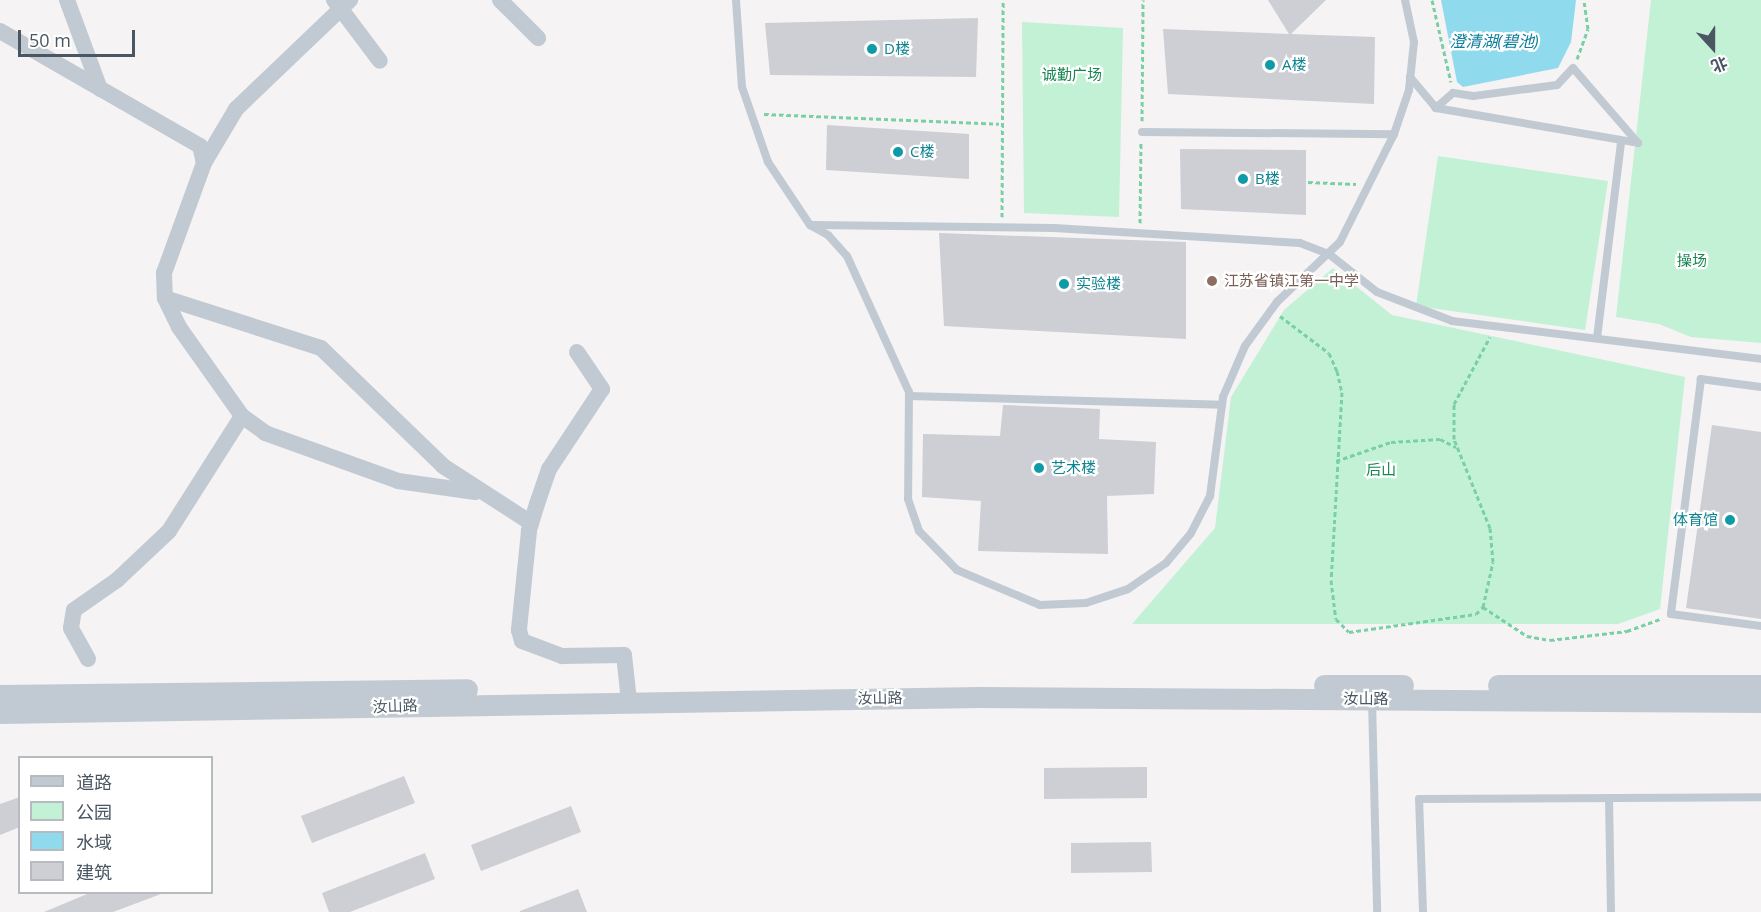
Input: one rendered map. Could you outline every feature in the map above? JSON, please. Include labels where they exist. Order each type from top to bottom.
[{"type":"street","points":[[67,0],[100,89]]},
{"type":"street","points":[[500,0],[538,38]]},
{"type":"street","points":[[380,62],[341,3],[236,109],[204,163],[164,273],[165,298],[179,327],[242,416],[265,433],[398,481],[477,492]]},
{"type":"street","points":[[0,31],[200,146],[204,163]]},
{"type":"street","points":[[165,298],[321,348],[477,492],[531,522]]},
{"type":"street","points":[[577,352],[603,389],[549,469],[531,522],[522,641],[562,656],[624,655],[628,694]]},
{"type":"street","points":[[88,659],[71,627],[74,610],[117,580],[169,531],[242,416]]},
{"type":"street","name":"汝山路","points":[[0,695],[628,694],[1761,685]]},
{"type":"street","name":"汝山路","points":[[0,713],[628,694],[1761,702]]},
{"type":"lane","points":[[736,0],[738,60],[748,114],[768,162],[810,225],[828,235],[847,256],[909,396],[908,499],[919,531],[943,560],[977,582],[1020,600],[1059,606],[1128,589],[1180,547],[1210,496],[1222,405],[1245,346],[1274,306],[1329,254],[1370,184],[1394,134],[1410,77],[1414,42],[1405,0]]},
{"type":"lane","points":[[1410,77],[1436,108],[1621,142],[1638,143],[1573,68],[1557,85],[1473,96],[1453,93],[1436,108]]},
{"type":"lane","points":[[1142,132],[1394,134]]},
{"type":"lane","points":[[1597,338],[1621,142]]},
{"type":"lane","points":[[810,225],[1140,233],[1300,243],[1329,254],[1377,292],[1409,309],[1498,326],[1761,359]]},
{"type":"lane","points":[[1761,387],[1701,379],[1671,614],[1761,626]]},
{"type":"lane","points":[[909,396],[1222,405]]},
{"type":"lane","points":[[1372,699],[1377,912]]},
{"type":"lane","points":[[1423,912],[1419,799],[1761,797]]},
{"type":"lane","points":[[1609,798],[1611,912]]},
{"type":"path","points":[[1003,0],[999,124],[1003,228]]},
{"type":"path","points":[[1140,233],[1143,0]]},
{"type":"path","points":[[1432,0],[1453,93]]},
{"type":"path","points":[[1573,68],[1588,29],[1584,0]]},
{"type":"path","points":[[748,114],[999,124]]},
{"type":"path","points":[[1308,183],[1370,184]]},
{"type":"path","points":[[1274,306],[1296,333],[1329,353],[1337,371],[1341,392],[1331,580],[1336,619],[1349,632],[1476,614],[1483,607],[1493,562],[1490,528],[1457,448],[1453,421],[1458,390],[1498,326]]},
{"type":"path","points":[[1336,461],[1391,442],[1440,439],[1457,448]]},
{"type":"path","points":[[1483,607],[1527,636],[1550,640],[1627,631],[1671,614]]},
{"type":"green space","name":"操场","points":[[1651,0],[1761,0],[1761,343],[1691,337],[1659,324],[1616,317]]},
{"type":"green space","name":"诚勤广场","points":[[1022,22],[1123,28],[1119,217],[1024,213]]},
{"type":"green space","points":[[1438,156],[1608,181],[1585,330],[1416,306]]},
{"type":"green space","name":"后山","points":[[1333,268],[1392,315],[1685,377],[1660,609],[1618,624],[1132,624],[1215,528],[1231,397],[1284,310]]},
{"type":"water","name":"澄清湖(碧池)","points":[[1441,0],[1576,0],[1571,42],[1558,68],[1463,87],[1457,82]]},
{"type":"building","name":"A楼","points":[[1268,0],[1326,0],[1291,34],[1375,37],[1374,104],[1168,94],[1163,29],[1289,34]]},
{"type":"building","name":"D楼","points":[[978,18],[976,77],[770,75],[765,23]]},
{"type":"building","name":"C楼","points":[[827,125],[969,134],[969,179],[826,170]]},
{"type":"building","name":"B楼","points":[[1180,149],[1306,150],[1306,215],[1181,209]]},
{"type":"building","name":"实验楼","points":[[939,233],[1186,242],[1186,339],[944,326]]},
{"type":"building","name":"艺术楼","points":[[1003,405],[1100,409],[1099,439],[1156,442],[1154,494],[1107,496],[1108,554],[978,551],[981,501],[922,497],[923,434],[1000,436]]},
{"type":"building","name":"体育馆","points":[[1712,425],[1761,432],[1761,619],[1686,608]]},
{"type":"building","points":[[1147,767],[1147,798],[1044,799],[1044,768]]},
{"type":"building","points":[[404,776],[415,803],[312,843],[301,816]]},
{"type":"building","points":[[18,798],[18,828],[0,835],[0,804]]},
{"type":"building","points":[[571,806],[581,832],[481,871],[471,845]]},
{"type":"building","points":[[1151,842],[1152,872],[1071,873],[1071,843]]},
{"type":"building","points":[[425,853],[435,879],[350,912],[329,912],[322,893]]},
{"type":"building","points":[[578,889],[587,912],[520,912],[520,911]]},
{"type":"building","points":[[87,894],[161,894],[113,912],[44,912]]},
{"type":"place","name":"D楼","points":[[872,49]]},
{"type":"place","name":"A楼","points":[[1270,65]]},
{"type":"place","name":"C楼","points":[[898,152]]},
{"type":"place","name":"B楼","points":[[1243,179]]},
{"type":"place","name":"江苏省镇江第一中学","points":[[1212,281]]},
{"type":"place","name":"实验楼","points":[[1064,284]]},
{"type":"place","name":"艺术楼","points":[[1039,468]]},
{"type":"place","name":"体育馆","points":[[1730,520]]}]
